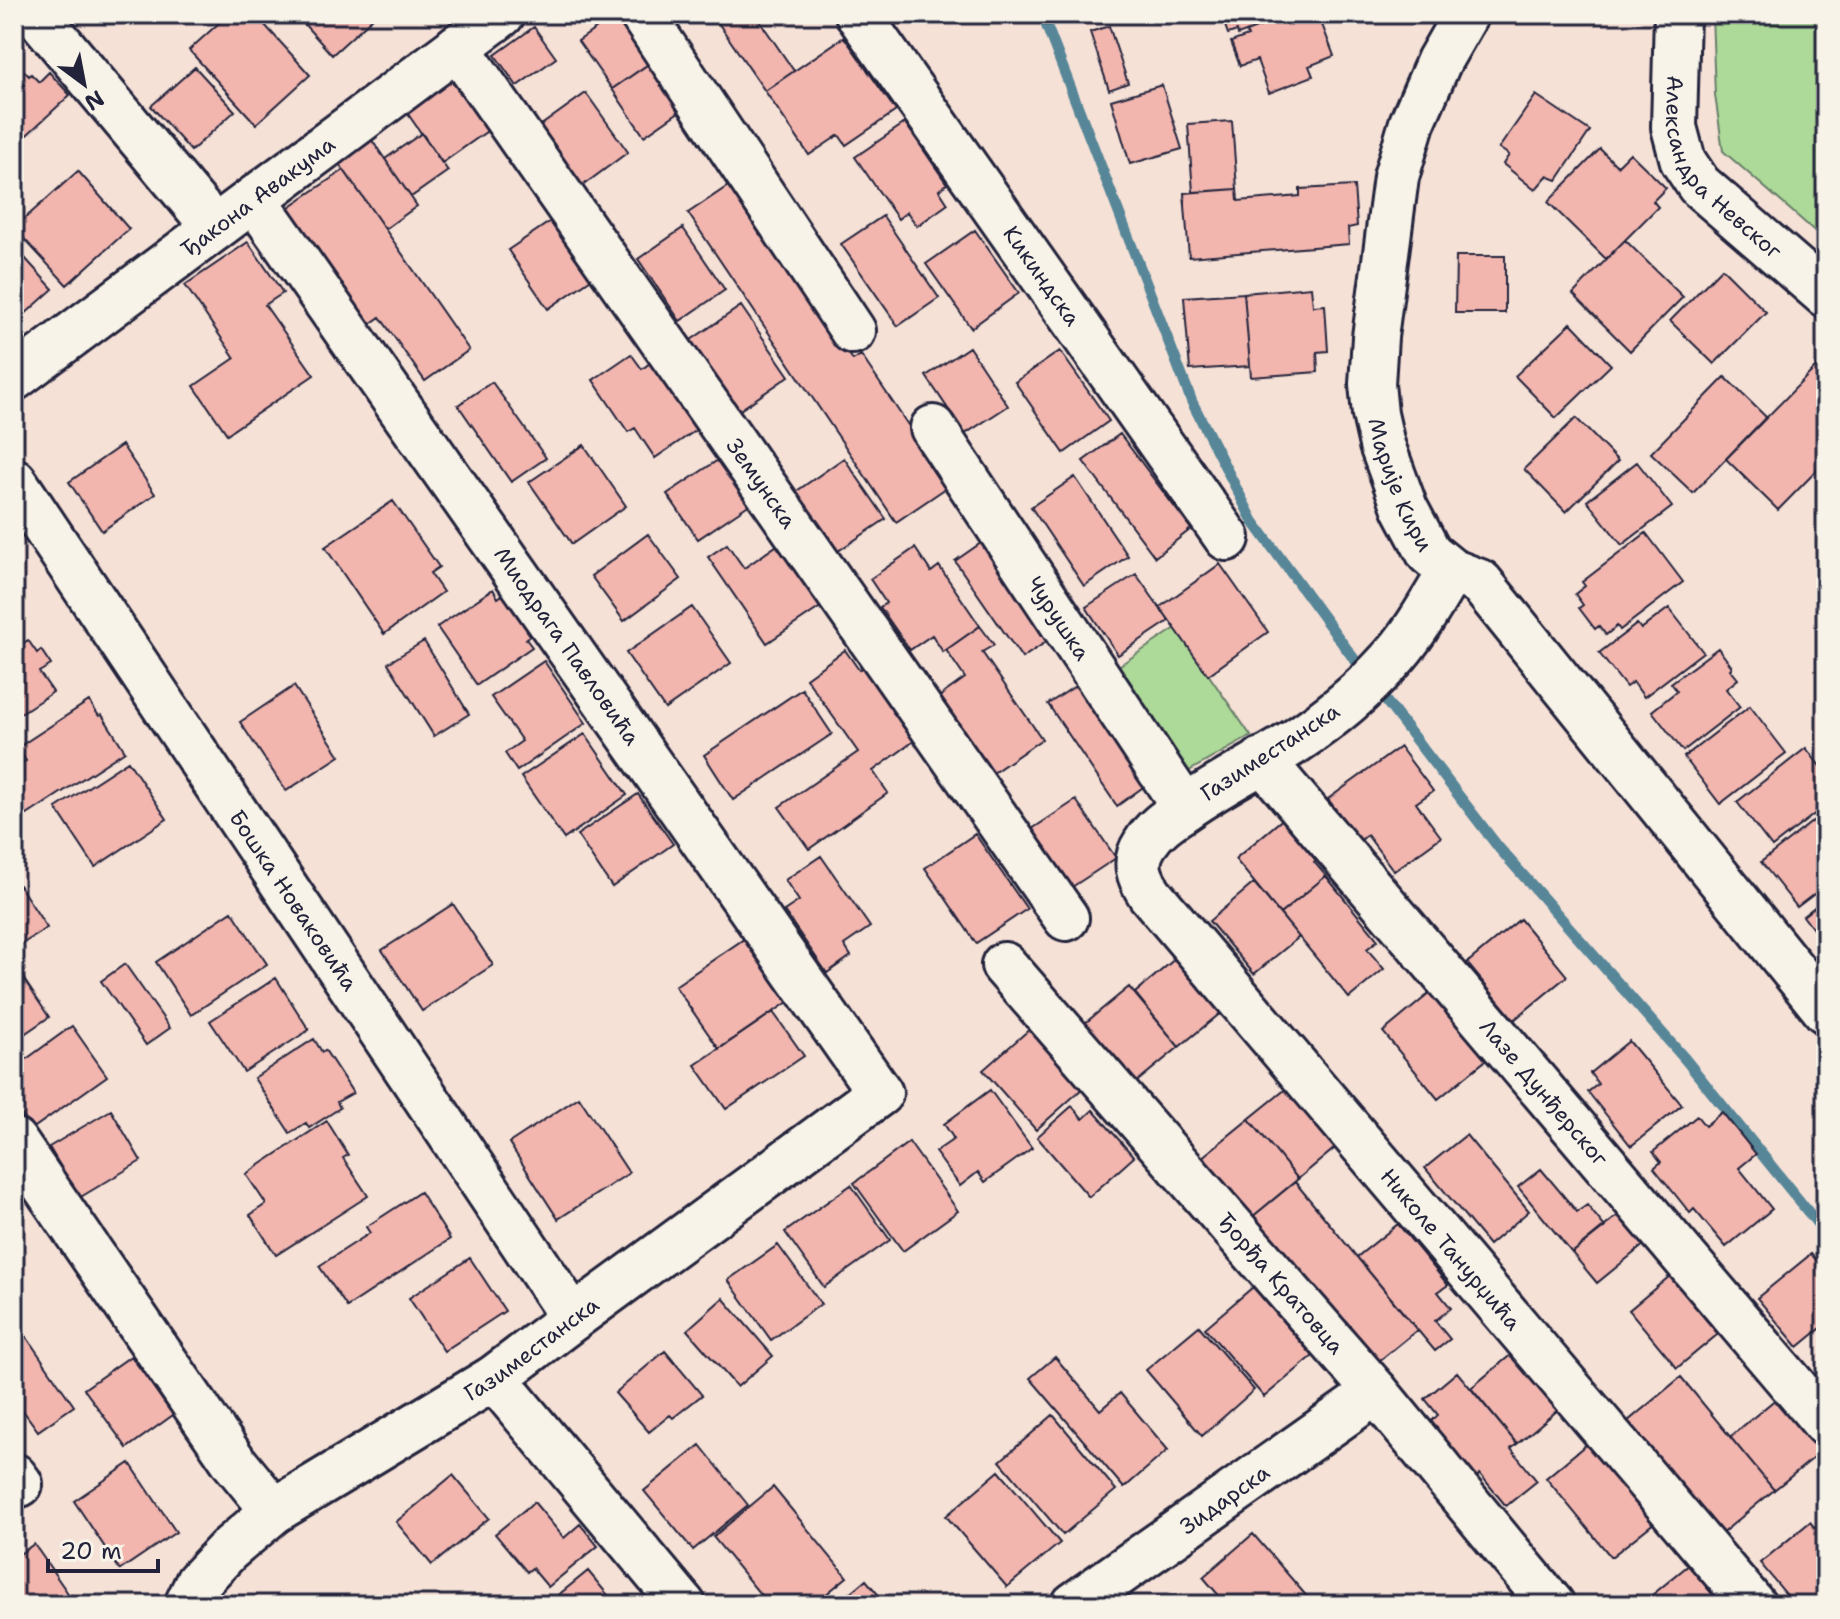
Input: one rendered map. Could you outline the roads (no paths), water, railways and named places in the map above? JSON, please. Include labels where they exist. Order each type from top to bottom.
[{"type":"street","points":[[36,14],[215,228]]},
{"type":"street","name":"Ђакона Авакума","points":[[14,378],[502,14]]},
{"type":"street","points":[[642,14],[853,331]]},
{"type":"street","name":"Кикиндска","points":[[858,14],[1227,538]]},
{"type":"street","name":"Марије Кири","points":[[1466,14],[1439,61],[1412,123],[1396,177],[1375,337],[1372,384],[1382,445],[1405,508],[1429,553],[1451,571],[1480,582],[1826,1011]]},
{"type":"street","name":"Александра Невског","points":[[1677,14],[1674,127],[1683,161],[1699,185],[1826,295]]},
{"type":"street","name":"Земунска","points":[[457,47],[1066,918]]},
{"type":"street","name":"Миодрага Павловића","points":[[254,199],[880,1093]]},
{"type":"street","name":"Чурушка","points":[[933,428],[1185,808]]},
{"type":"street","name":"Бошка Новаковића","points":[[14,481],[573,1318]]},
{"type":"street","name":"Газиместанска","points":[[1150,894],[1138,872],[1138,861],[1145,844],[1160,826],[1296,741],[1342,707],[1391,661],[1451,571]]},
{"type":"street","name":"Лазе Дунђерског","points":[[1262,760],[1826,1424]]},
{"type":"street","name":"Николе Танурџића","points":[[1150,894],[1753,1605]]},
{"type":"street","name":"Ђорђа Кратовца","points":[[1004,965],[1376,1392],[1552,1605]]},
{"type":"street","name":"Газиместанска","points":[[187,1605],[198,1582],[228,1550],[274,1511],[494,1378],[880,1093]]},
{"type":"street","points":[[14,1141],[234,1462],[274,1511]]},
{"type":"street","points":[[494,1378],[683,1605]]},
{"type":"street","name":"Зидарска","points":[[1074,1605],[1376,1392]]},
{"type":"waterway","points":[[1042,14],[1192,402],[1253,521],[1365,674]]},
{"type":"waterway","points":[[1376,688],[1499,848],[1685,1059],[1826,1234]]}]
